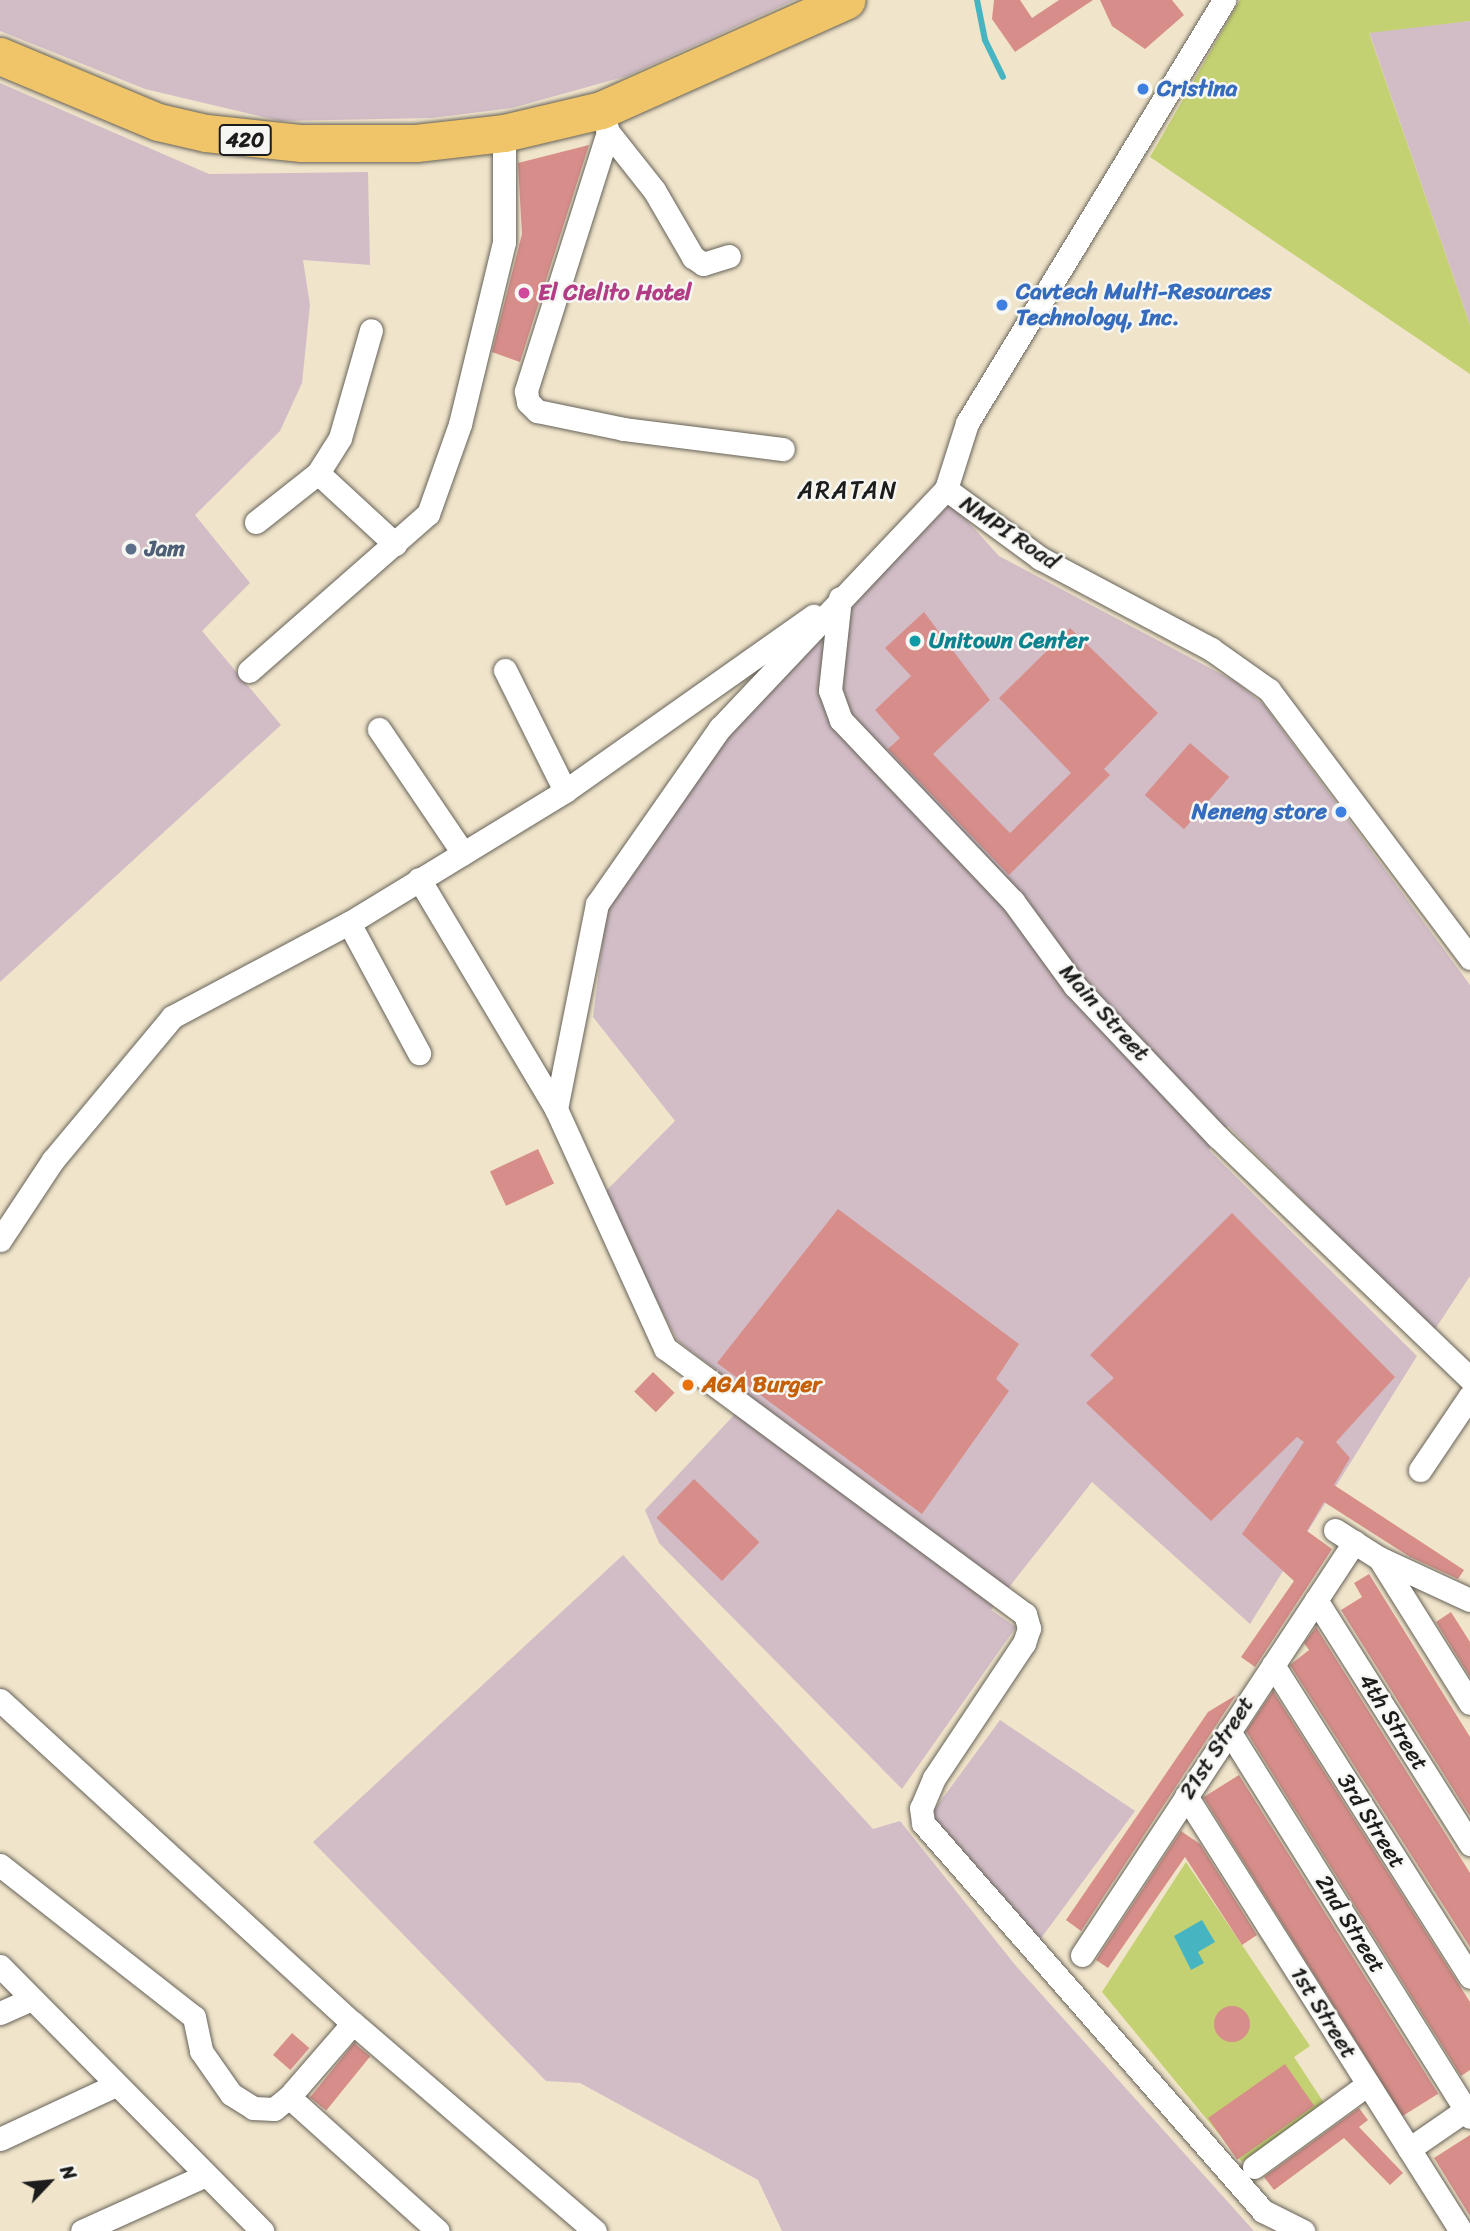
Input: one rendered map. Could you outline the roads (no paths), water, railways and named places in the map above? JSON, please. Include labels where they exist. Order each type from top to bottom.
[{"type":"main road","name":"420","points":[[0,56],[158,122],[243,140],[353,145],[605,121],[847,0]]},
{"type":"street","name":"NMPI Road","points":[[1224,0],[967,423],[946,489],[1040,558],[1211,649],[1269,690],[1470,958]]},
{"type":"street","points":[[605,121],[654,190],[693,257],[703,264],[729,256]]},
{"type":"street","points":[[605,121],[526,391],[528,402],[537,411],[624,429],[783,449]]},
{"type":"street","points":[[249,671],[428,514],[460,424],[504,242],[504,132]]},
{"type":"street","points":[[256,522],[318,473],[341,438],[371,330]]},
{"type":"street","points":[[318,473],[395,544]]},
{"type":"street","points":[[556,1109],[597,904],[720,728],[946,489]]},
{"type":"street","points":[[0,1240],[53,1160],[172,1017],[349,923],[565,791],[841,598]]},
{"type":"street","name":"Main Street","points":[[841,598],[830,690],[841,720],[1013,901],[1076,986],[1217,1136],[1470,1379]]},
{"type":"street","points":[[505,670],[565,791]]},
{"type":"street","points":[[379,729],[463,853]]},
{"type":"street","points":[[419,879],[556,1109],[665,1348],[1025,1614],[1030,1628],[1024,1643],[934,1778],[921,1808],[923,1823],[1263,2211],[1303,2231]]},
{"type":"street","points":[[349,923],[419,1053]]},
{"type":"street","points":[[1420,1470],[1470,1396]]},
{"type":"street","name":"21st Street","points":[[1082,1955],[1316,1600],[1345,1536],[1379,1558],[1470,1600]]},
{"type":"street","points":[[1379,1558],[1470,1703]]},
{"type":"street","name":"4th Street","points":[[1316,1600],[1470,1844]]},
{"type":"street","name":"3rd Street","points":[[1273,1665],[1470,1977]]},
{"type":"street","points":[[0,1700],[353,2023],[595,2231]]},
{"type":"street","name":"2nd Street","points":[[1229,1731],[1469,2111]]},
{"type":"street","name":"1st Street","points":[[1186,1796],[1461,2231]]},
{"type":"street","points":[[0,1865],[194,2017],[201,2051],[231,2094],[253,2108],[275,2109],[353,2023]]},
{"type":"street","points":[[0,1966],[204,2176],[262,2231]]},
{"type":"street","points":[[0,2012],[31,1999]]},
{"type":"street","points":[[1254,2166],[1368,2084]]},
{"type":"street","points":[[0,2139],[116,2085]]},
{"type":"street","points":[[289,2096],[438,2231]]},
{"type":"street","points":[[1409,2149],[1469,2111]]},
{"type":"street","points":[[82,2231],[204,2176]]},
{"type":"water","points":[[1202,1920],[1215,1942],[1198,1952],[1204,1963],[1191,1970],[1174,1936]]},
{"type":"waterway","points":[[977,0],[985,40],[1003,77]]},
{"type":"place","name":"Cristina","points":[[1143,89]]},
{"type":"place","name":"El Cielito Hotel","points":[[524,293]]},
{"type":"place","name":"Cavtech Multi-Resources Technology, Inc.","points":[[1002,305]]},
{"type":"place","name":"Jam","points":[[131,549]]},
{"type":"place","name":"Unitown Center","points":[[915,641]]},
{"type":"place","name":"Neneng store","points":[[1341,812]]},
{"type":"place","name":"AGA Burger","points":[[688,1385]]},
{"type":"district","name":"ARATAN","points":[[848,491]]}]
